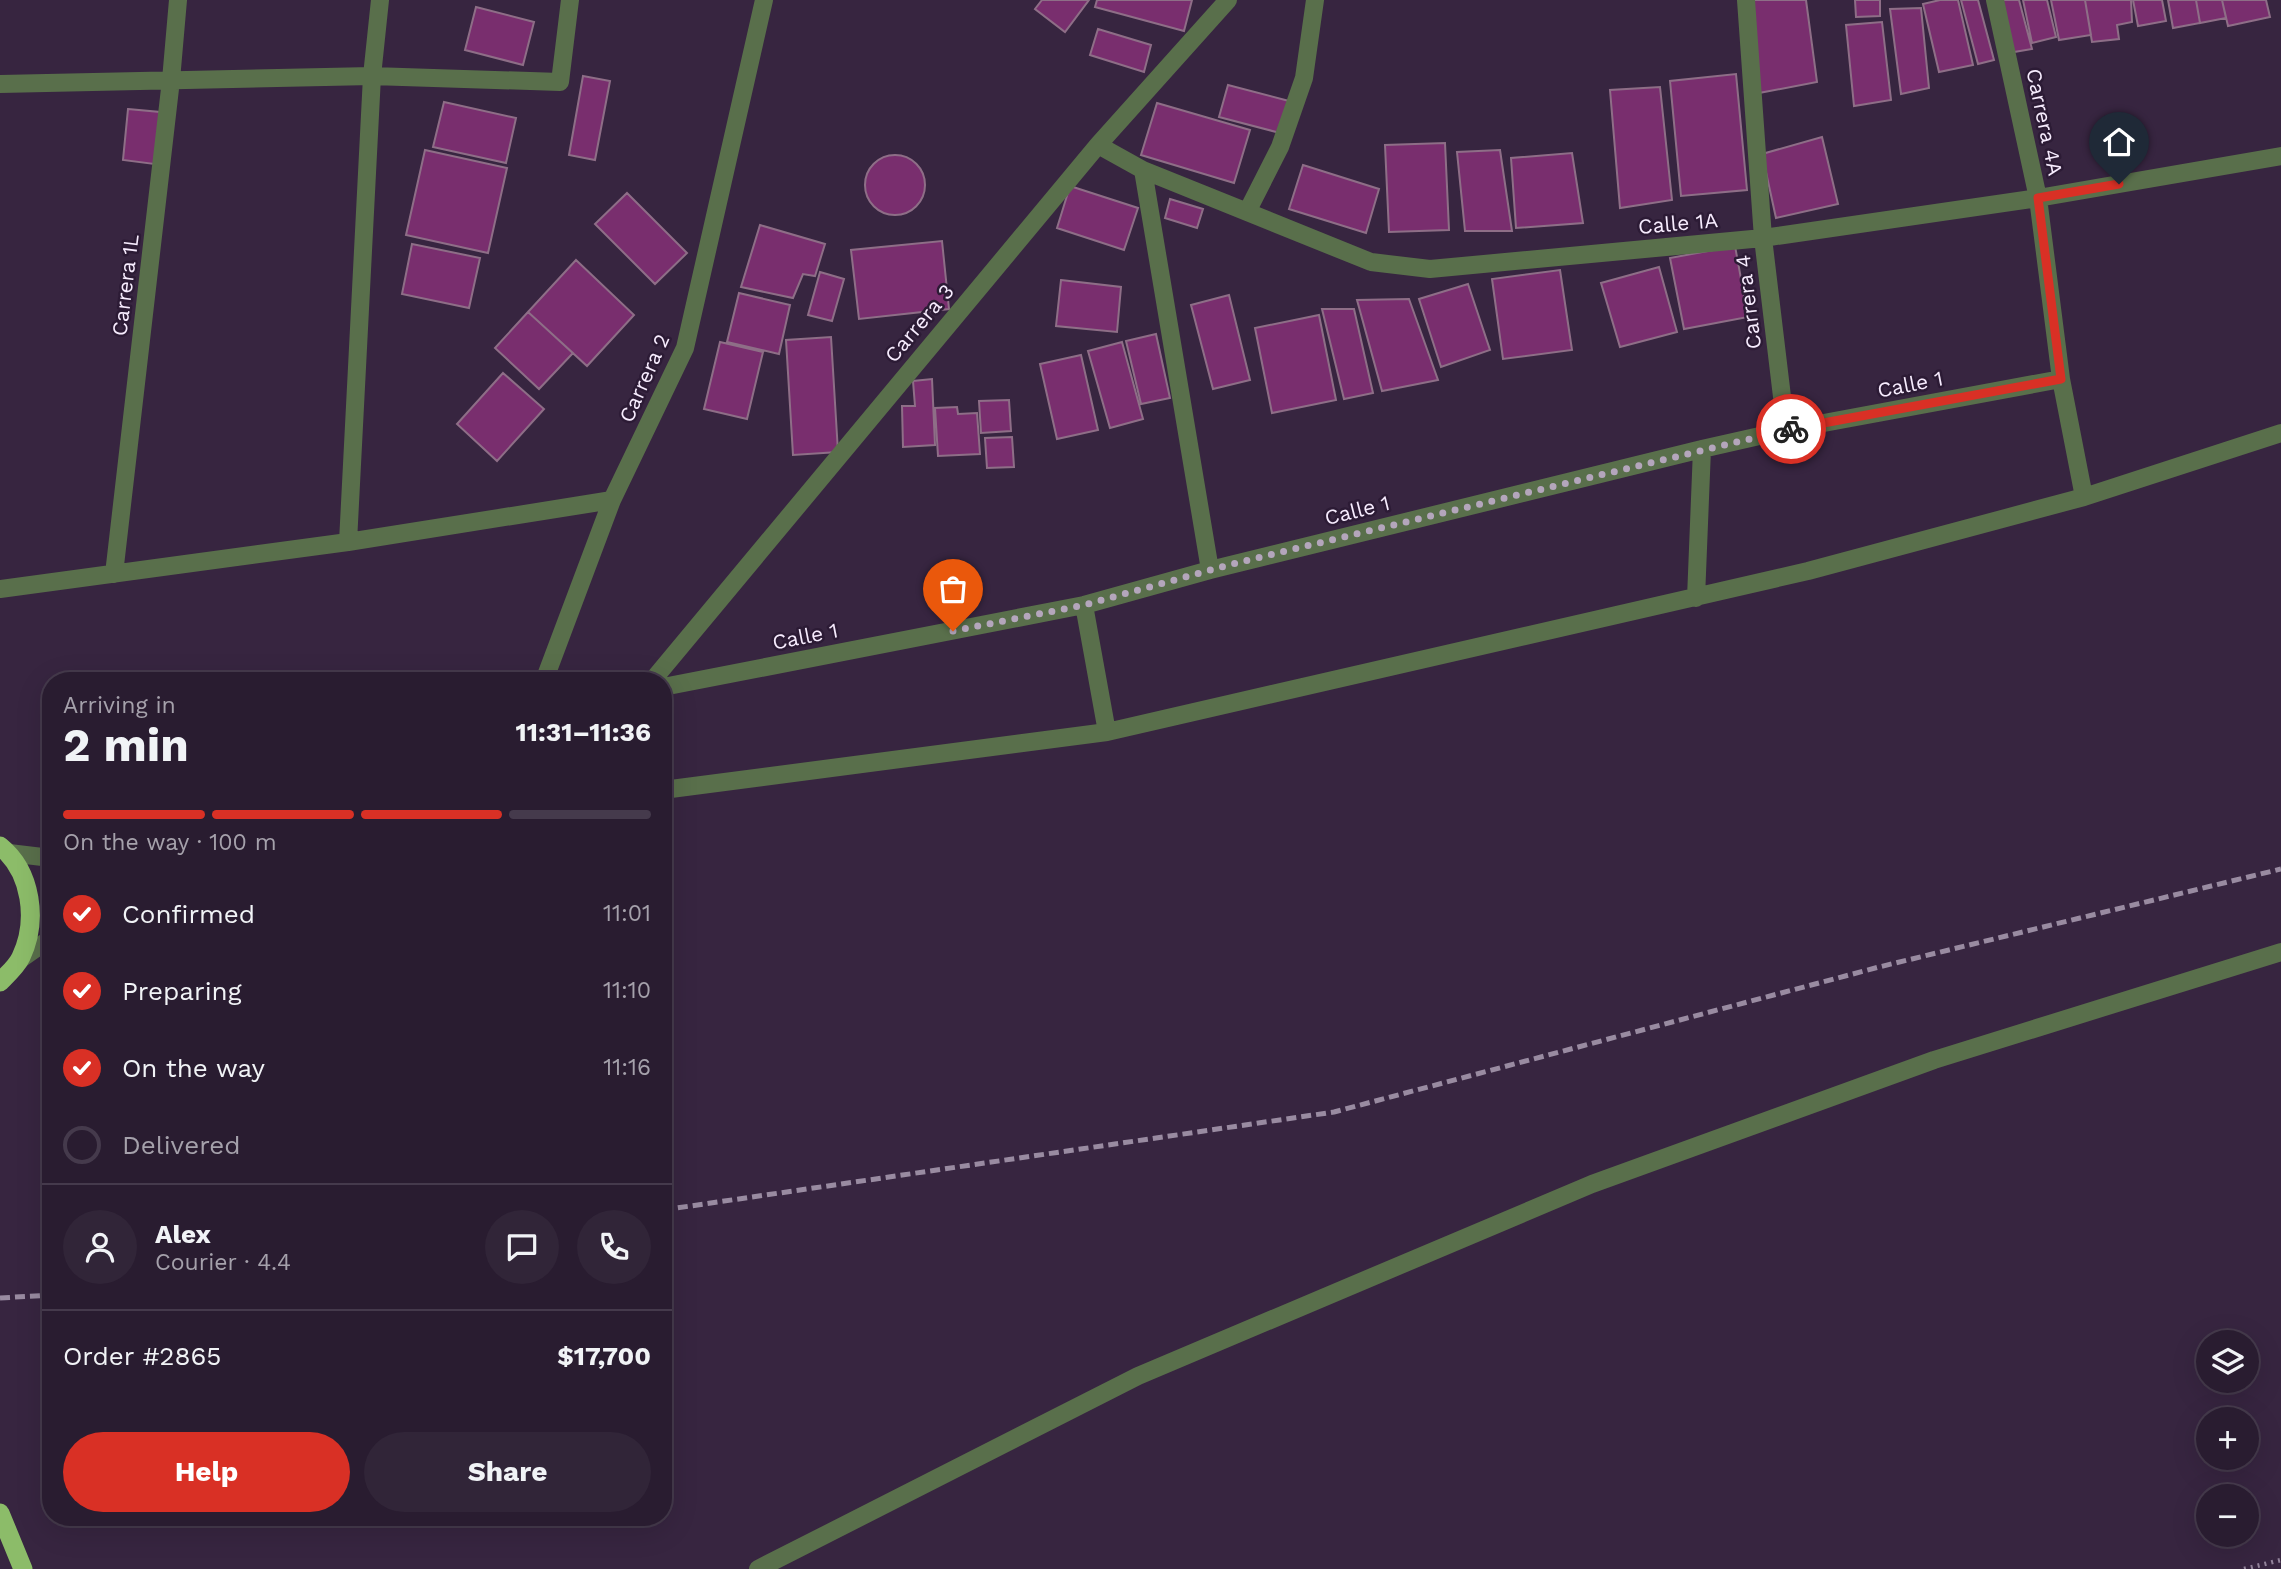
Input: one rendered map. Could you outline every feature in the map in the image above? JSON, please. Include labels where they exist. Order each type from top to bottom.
[{"type":"highway","points":[[0,982],[21,959],[31,923],[28,886],[5,850]]},
{"type":"highway","points":[[0,1513],[23,1569]]},
{"type":"street","name":"Carrera 1L","points":[[114,574],[178,0]]},
{"type":"street","points":[[348,542],[372,76],[380,0]]},
{"type":"street","points":[[0,84],[372,76],[560,82],[570,0]]},
{"type":"street","name":"Carrera 2","points":[[547,672],[612,500],[685,348],[764,0]]},
{"type":"street","name":"Carrera 3","points":[[659,672],[1098,145],[1228,0]]},
{"type":"street","points":[[1247,212],[1280,147],[1304,78],[1315,0]]},
{"type":"street","name":"Carrera 4","points":[[1746,0],[1763,238],[1786,430]]},
{"type":"street","name":"Carrera 4A","points":[[1995,0],[2038,198],[2061,379],[2084,497]]},
{"type":"street","name":"Calle 1A","points":[[1098,145],[1143,170],[1371,261],[1430,269],[1763,238],[2038,198],[2281,156]]},
{"type":"street","points":[[1143,170],[1210,570]]},
{"type":"street","name":"Calle 1","points":[[672,685],[1084,605],[1210,570],[1702,449],[1786,430],[2061,379]]},
{"type":"street","points":[[672,789],[1107,732],[1808,571],[2084,497],[2281,433]]},
{"type":"street","points":[[1696,598],[1702,449]]},
{"type":"street","points":[[0,589],[348,542],[612,500]]},
{"type":"street","points":[[1084,605],[1107,732]]},
{"type":"street","points":[[5,850],[42,856]]},
{"type":"street","points":[[21,959],[42,944]]},
{"type":"street","points":[[758,1569],[1138,1376],[1592,1184],[1934,1060],[2281,952]]},
{"type":"path","points":[[2244,1569],[2281,1560]]},
{"type":"building","points":[[1042,0],[1089,0],[1065,32],[1035,9]]},
{"type":"building","points":[[1097,0],[1192,0],[1184,31],[1095,7]]},
{"type":"building","points":[[1749,0],[1806,0],[1817,82],[1759,93]]},
{"type":"building","points":[[1855,0],[1880,0],[1880,16],[1856,17]]},
{"type":"building","points":[[1958,0],[1973,65],[1939,72],[1923,4]]},
{"type":"building","points":[[1961,0],[1978,0],[1994,60],[1978,64]]},
{"type":"building","points":[[1997,0],[2019,0],[2032,49],[2008,53]]},
{"type":"building","points":[[2023,0],[2047,0],[2056,37],[2032,43]]},
{"type":"building","points":[[2051,0],[2085,0],[2091,35],[2059,40]]},
{"type":"building","points":[[2085,0],[2131,0],[2132,22],[2117,25],[2119,39],[2092,42]]},
{"type":"building","points":[[2133,0],[2162,0],[2166,21],[2138,26]]},
{"type":"building","points":[[2168,0],[2196,0],[2200,23],[2173,28]]},
{"type":"building","points":[[2196,0],[2222,0],[2226,18],[2200,23]]},
{"type":"building","points":[[2222,0],[2266,0],[2270,17],[2228,26]]},
{"type":"building","points":[[476,7],[534,22],[523,65],[465,50]]},
{"type":"building","points":[[1921,8],[1929,88],[1901,94],[1890,9]]},
{"type":"building","points":[[1882,22],[1891,100],[1854,106],[1846,25]]},
{"type":"building","points":[[1098,29],[1151,45],[1144,72],[1090,55]]},
{"type":"building","points":[[1736,74],[1747,190],[1681,196],[1670,81]]},
{"type":"building","points":[[583,76],[610,81],[595,160],[569,155]]},
{"type":"building","points":[[1228,85],[1289,101],[1280,133],[1219,117]]},
{"type":"building","points":[[1660,87],[1672,200],[1620,208],[1610,90]]},
{"type":"building","points":[[444,102],[516,118],[506,163],[433,147]]},
{"type":"building","points":[[1157,103],[1250,130],[1234,183],[1141,155]]},
{"type":"building","points":[[128,109],[160,112],[154,164],[123,160]]},
{"type":"building","points":[[1822,137],[1838,204],[1776,218],[1762,154]]},
{"type":"building","points":[[1445,143],[1449,230],[1389,232],[1385,145]]},
{"type":"building","points":[[425,150],[507,168],[488,253],[406,235]]},
{"type":"building","points":[[1500,150],[1512,231],[1465,231],[1457,152]]},
{"type":"building","points":[[1572,153],[1583,223],[1516,228],[1511,158]]},
{"type":"building","points":[[895,155],[912,160],[920,168],[925,185],[920,202],[912,210],[895,215],[878,210],[870,202],[865,185],[870,168],[878,160]]},
{"type":"building","points":[[1303,165],[1379,189],[1366,233],[1289,209]]},
{"type":"building","points":[[1070,186],[1138,208],[1124,250],[1057,228]]},
{"type":"building","points":[[627,193],[687,253],[655,284],[595,224]]},
{"type":"building","points":[[1170,199],[1203,209],[1197,228],[1165,218]]},
{"type":"building","points":[[760,225],[825,244],[815,276],[803,274],[793,298],[741,287]]},
{"type":"building","points":[[942,241],[949,309],[859,319],[851,250]]},
{"type":"building","points":[[412,244],[480,258],[469,308],[402,294]]},
{"type":"building","points":[[1735,246],[1748,317],[1684,329],[1670,258]]},
{"type":"building","points":[[576,260],[634,315],[587,366],[528,312]]},
{"type":"building","points":[[1659,267],[1677,332],[1620,347],[1601,283]]},
{"type":"building","points":[[1560,270],[1572,350],[1503,359],[1492,279]]},
{"type":"building","points":[[820,272],[844,279],[832,321],[808,315]]},
{"type":"building","points":[[1061,280],[1121,287],[1117,332],[1056,326]]},
{"type":"building","points":[[1468,284],[1490,350],[1441,367],[1419,299]]},
{"type":"building","points":[[739,293],[790,305],[779,354],[727,342]]},
{"type":"building","points":[[1229,295],[1250,380],[1213,389],[1191,305]]},
{"type":"building","points":[[1409,299],[1438,380],[1382,391],[1357,300]]},
{"type":"building","points":[[1322,309],[1354,309],[1373,393],[1344,399]]},
{"type":"building","points":[[528,312],[573,353],[539,389],[495,348]]},
{"type":"building","points":[[1319,315],[1336,400],[1272,413],[1255,328]]},
{"type":"building","points":[[1156,334],[1170,398],[1141,404],[1126,341]]},
{"type":"building","points":[[831,337],[838,452],[793,455],[786,340]]},
{"type":"building","points":[[720,342],[763,352],[747,419],[704,409]]},
{"type":"building","points":[[1122,342],[1143,419],[1110,428],[1088,351]]},
{"type":"building","points":[[1081,355],[1098,430],[1057,439],[1040,364]]},
{"type":"building","points":[[503,373],[544,409],[497,461],[457,424]]},
{"type":"building","points":[[932,379],[935,445],[903,447],[902,406],[915,406],[913,381]]},
{"type":"building","points":[[1009,400],[1011,431],[981,433],[979,401]]},
{"type":"building","points":[[957,407],[958,414],[977,413],[980,454],[938,456],[935,408]]},
{"type":"building","points":[[1012,437],[1014,467],[987,468],[985,438]]},
{"type":"railway","points":[[672,1209],[1334,1112],[1879,967],[2281,869]]},
{"type":"railway","points":[[0,1298],[42,1296]]},
{"type":"way so far","points":[[953,631],[1084,605],[1236,563],[1791,429]]},
{"type":"route","points":[[1791,429],[2061,379],[2038,198],[2119,184]]}]
